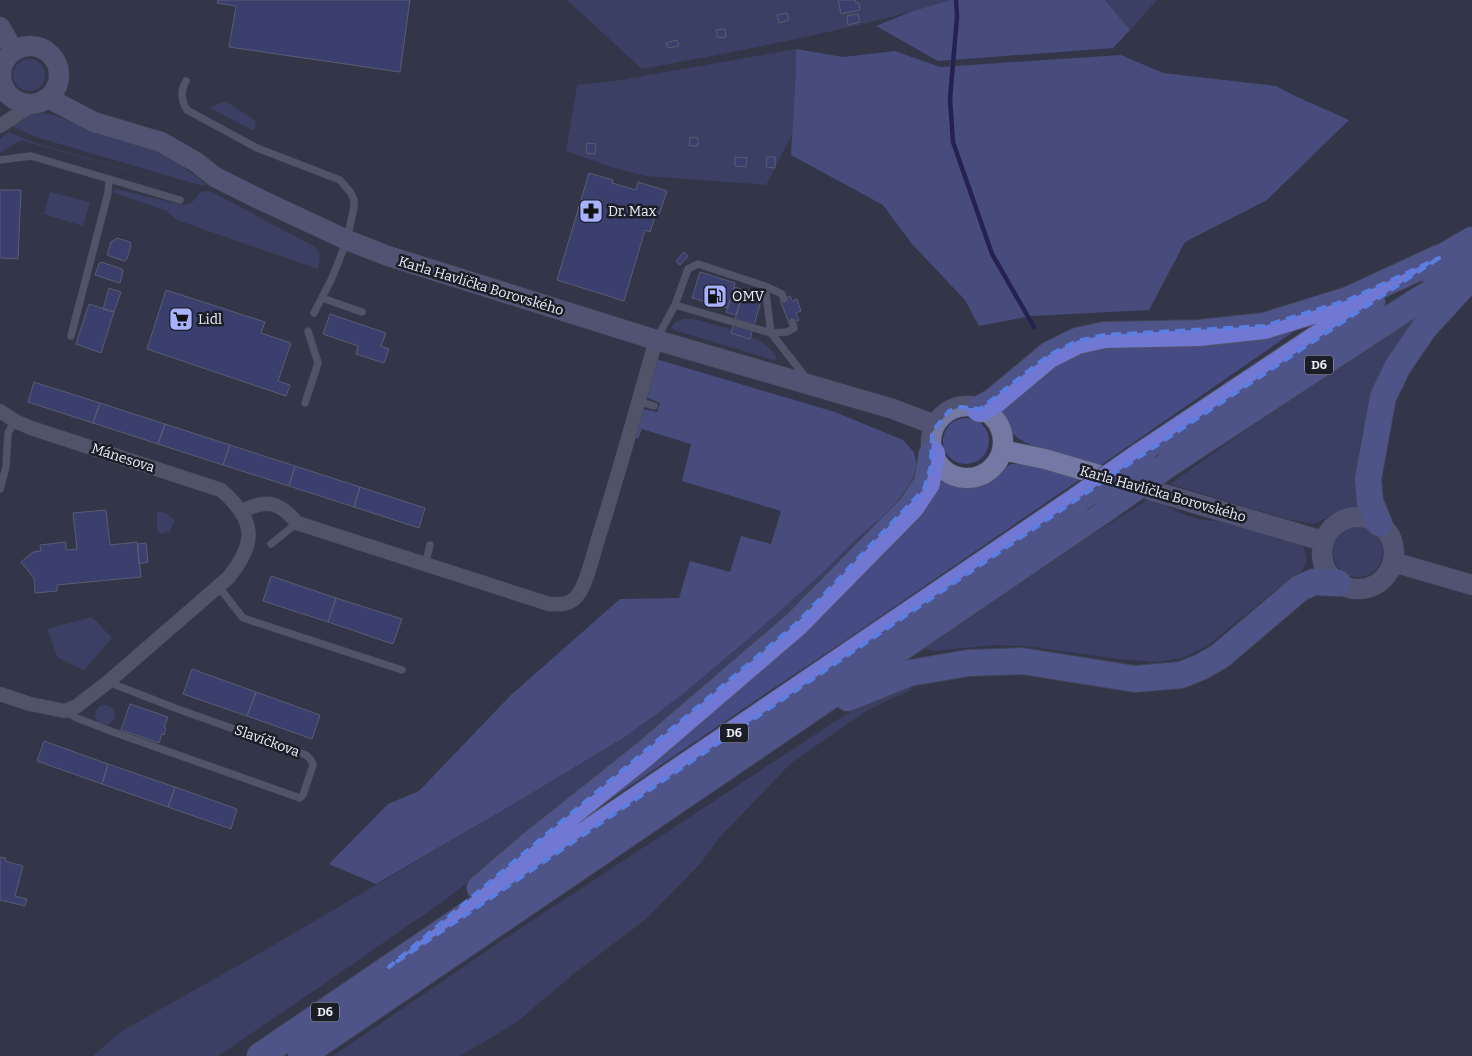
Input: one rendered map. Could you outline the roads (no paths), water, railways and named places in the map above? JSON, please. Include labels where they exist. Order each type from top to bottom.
[{"type":"highway","name":"D6","points":[[260,1056],[1142,455],[1439,258],[1472,240]]},
{"type":"highway","points":[[980,409],[994,400],[1049,355],[1077,342],[1104,336],[1199,333],[1264,326],[1348,300],[1439,258]]},
{"type":"highway","name":"D6","points":[[301,1056],[803,716],[1167,465],[1472,267]]},
{"type":"highway","points":[[1379,523],[1370,502],[1368,479],[1384,397],[1398,366],[1424,328],[1472,277]]},
{"type":"highway","points":[[388,967],[529,846],[642,756],[796,624],[911,507],[927,483],[932,454]]},
{"type":"highway","points":[[803,716],[910,673],[968,663],[1022,661],[1135,679],[1181,675],[1220,656],[1300,588],[1314,582],[1338,583]]},
{"type":"street","points":[[0,27],[14,51]]},
{"type":"street","points":[[0,126],[41,101],[55,90],[58,81],[59,72],[56,62],[50,54],[33,46],[23,47],[8,56],[3,64],[1,86],[9,96],[24,104],[41,101]]},
{"type":"street","name":"Karla Havlíčka Borovského","points":[[41,101],[94,122],[161,142],[196,162],[215,177],[259,200],[388,256],[656,340],[893,409],[935,425]]},
{"type":"street","points":[[242,511],[256,504],[268,504],[287,511],[297,523],[425,565],[549,604],[558,605],[570,602],[577,597],[581,590],[605,518],[656,340]]},
{"type":"street","points":[[968,406],[980,409],[999,425],[1003,442],[1002,450],[994,467],[978,477],[960,478],[943,470],[932,454],[930,439],[935,425],[943,414],[955,408],[968,406]]},
{"type":"street","name":"Mánesova","points":[[0,411],[15,421],[31,428],[221,490],[242,511],[249,534],[246,549],[238,565],[218,586],[108,682]]},
{"type":"street","name":"Karla Havlíčka Borovského","points":[[1002,450],[1045,460],[1323,541]]},
{"type":"street","points":[[1357,516],[1369,518],[1379,523],[1387,530],[1392,540],[1393,562],[1389,572],[1381,581],[1371,587],[1354,589],[1338,583],[1329,575],[1323,565],[1321,553],[1323,541],[1328,531],[1336,523],[1346,518],[1357,516]]},
{"type":"street","points":[[1393,562],[1472,585]]},
{"type":"street","points":[[65,711],[77,706],[108,682]]},
{"type":"street","name":"Slavíčkova","points":[[0,694],[30,704],[65,711]]},
{"type":"lane","points":[[186,81],[182,87],[181,94],[182,102],[187,110],[257,148],[340,180],[347,187],[354,200],[348,240],[332,278],[314,313]]},
{"type":"lane","points":[[0,160],[31,156],[180,200]]},
{"type":"lane","points":[[71,336],[110,180]]},
{"type":"lane","points":[[656,340],[675,304],[688,269],[698,264],[765,286],[782,294],[784,299]]},
{"type":"lane","points":[[765,286],[771,333],[814,387]]},
{"type":"lane","points":[[322,298],[362,312]]},
{"type":"lane","points":[[675,304],[771,333],[787,332],[794,328],[792,322]]},
{"type":"lane","points":[[305,403],[318,363],[308,331]]},
{"type":"lane","points":[[638,402],[654,406]]},
{"type":"lane","points":[[0,489],[6,467],[8,433],[15,421]]},
{"type":"lane","points":[[271,544],[297,523]]},
{"type":"lane","points":[[425,565],[430,545]]},
{"type":"lane","points":[[218,586],[243,618],[402,670]]},
{"type":"lane","name":"Slavíčkova","points":[[65,711],[77,718],[113,732],[300,798],[303,795],[313,765],[306,755],[108,682]]},
{"type":"waterway","points":[[956,0],[957,17],[950,99],[953,142],[992,254],[1034,327]]},
{"type":"place","name":"Dr. Max","points":[[591,211]]},
{"type":"place","name":"OMV","points":[[715,296]]},
{"type":"place","name":"Lidl","points":[[181,319]]}]
